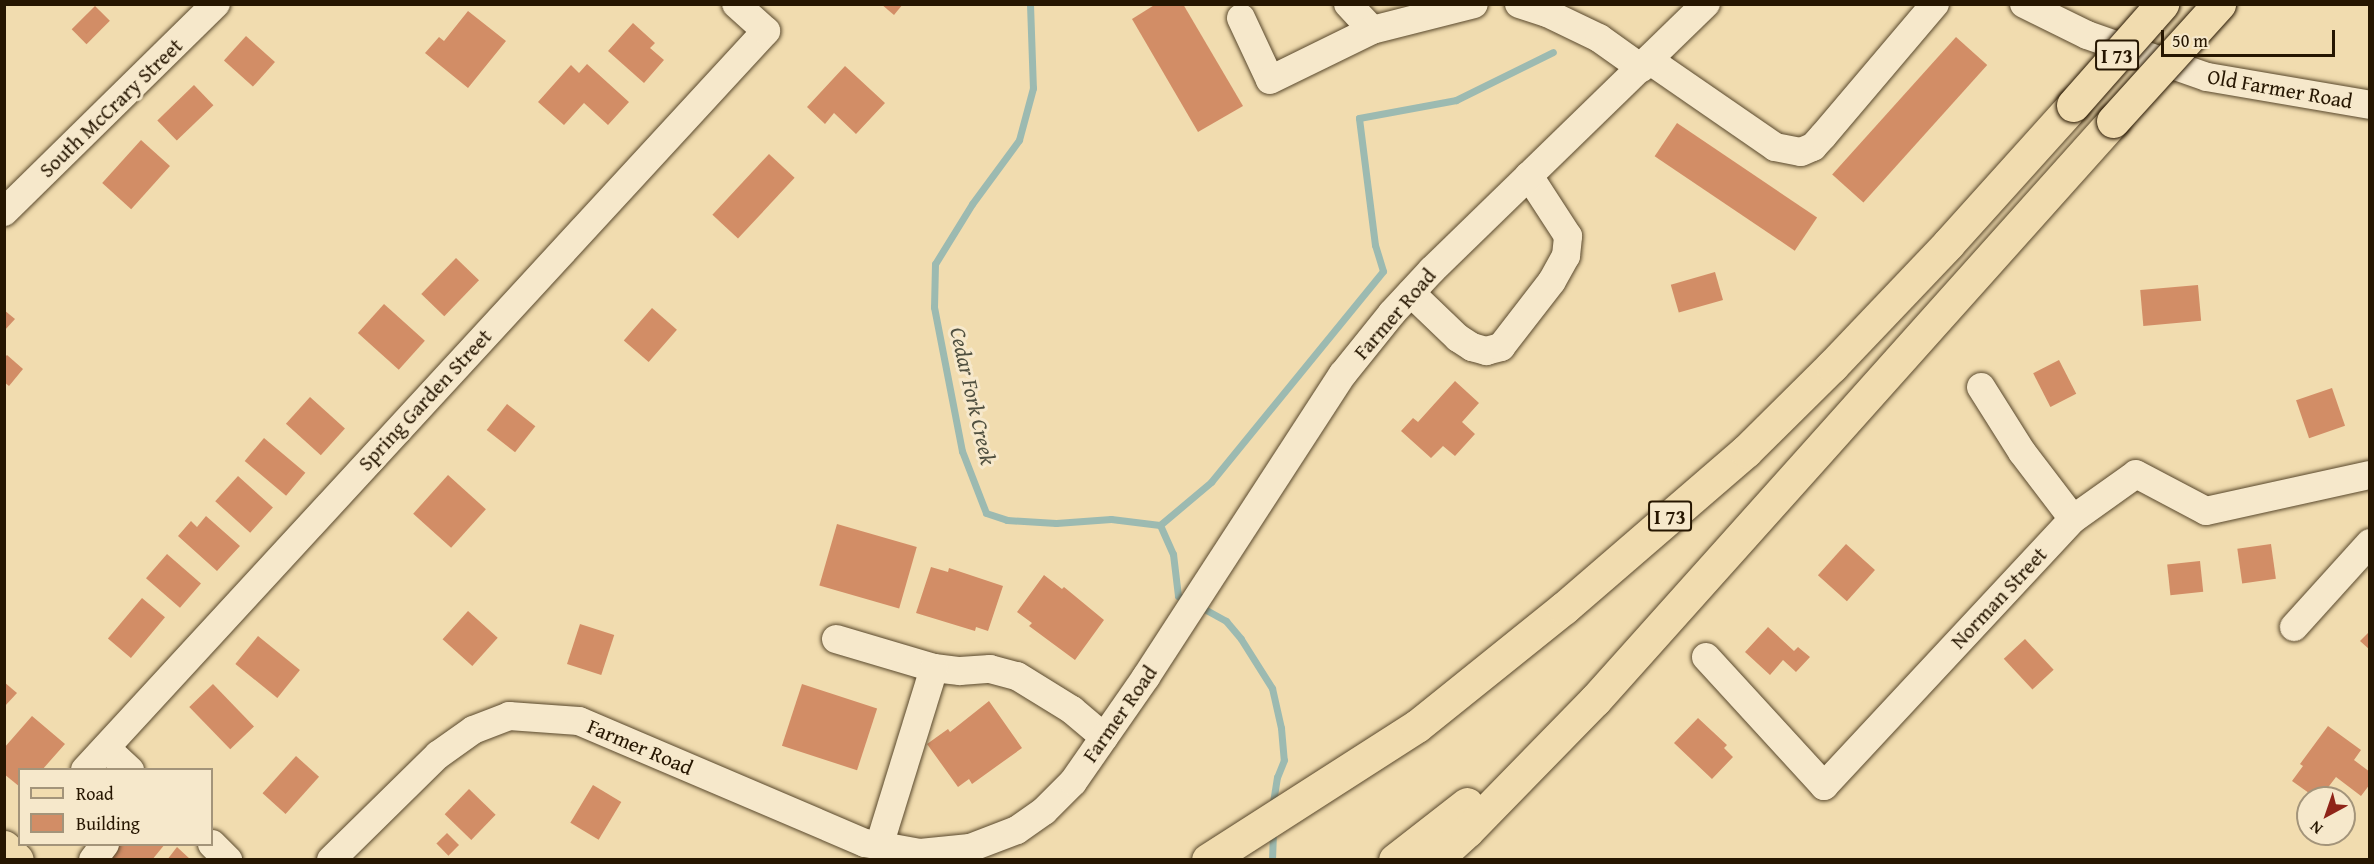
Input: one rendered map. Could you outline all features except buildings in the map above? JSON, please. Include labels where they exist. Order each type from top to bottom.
[{"type":"highway","name":"I 73","points":[[1208,860],[1417,726],[1564,608],[1746,450],[1832,366],[1941,252],[2162,4]]},
{"type":"highway","name":"I 73","points":[[1435,860],[1467,831],[1595,700],[2219,4]]},
{"type":"highway","points":[[1395,860],[1595,700]]},
{"type":"highway","points":[[1235,860],[1417,726]]},
{"type":"street","name":"Spring Garden Street","points":[[87,768],[766,31],[736,4]]},
{"type":"street","points":[[1348,4],[1372,30]]},
{"type":"street","points":[[1241,18],[1270,80],[1372,30],[1474,4]]},
{"type":"street","points":[[1520,4],[1547,13],[1599,38],[1645,64],[1775,147],[1801,152],[1813,147],[1824,136],[1935,4]]},
{"type":"street","name":"Farmer Road","points":[[331,860],[438,755],[473,730],[509,716],[539,716],[579,721],[865,843],[919,856],[970,848],[1017,830],[1044,811],[1073,782],[1184,619],[1343,374],[1411,292],[1706,4]]},
{"type":"street","name":"Old Farmer Road","points":[[2024,4],[2087,35],[2207,77],[2370,105]]},
{"type":"street","name":"South McCrary Street","points":[[4,212],[210,7]]},
{"type":"street","points":[[1411,292],[1438,320],[1472,347],[1486,351],[1501,347],[1552,281],[1566,256],[1568,236],[1529,176]]},
{"type":"street","points":[[1981,387],[2022,452],[2073,519]]},
{"type":"street","name":"Norman Street","points":[[1706,657],[1824,786],[2073,519],[2136,474],[2206,511],[2370,475]]},
{"type":"street","points":[[2294,627],[2370,543]]},
{"type":"street","points":[[836,639],[934,668],[960,671],[990,669],[1017,676],[1072,710],[1104,737]]},
{"type":"street","points":[[879,846],[934,668]]},
{"type":"street","points":[[106,748],[128,768]]},
{"type":"street","points":[[213,845],[228,860]]},
{"type":"street","points":[[93,860],[104,846]]},
{"type":"waterway","name":"Cedar Fork Creek","points":[[1030,4],[1033,88],[1019,140],[972,204],[935,264],[934,307],[962,451],[986,513],[1007,520],[1056,523],[1111,519],[1160,525],[1173,554],[1178,596],[1189,601]]},
{"type":"waterway","points":[[1160,525],[1211,482],[1383,271],[1375,245],[1359,118],[1456,100],[1553,52]]},
{"type":"waterway","name":"Cedar Fork Creek","points":[[1199,606],[1226,621],[1241,639],[1272,688],[1281,728],[1284,760],[1277,777],[1272,807]]},
{"type":"waterway","name":"Cedar Fork Creek","points":[[1272,860],[1273,830]]}]
